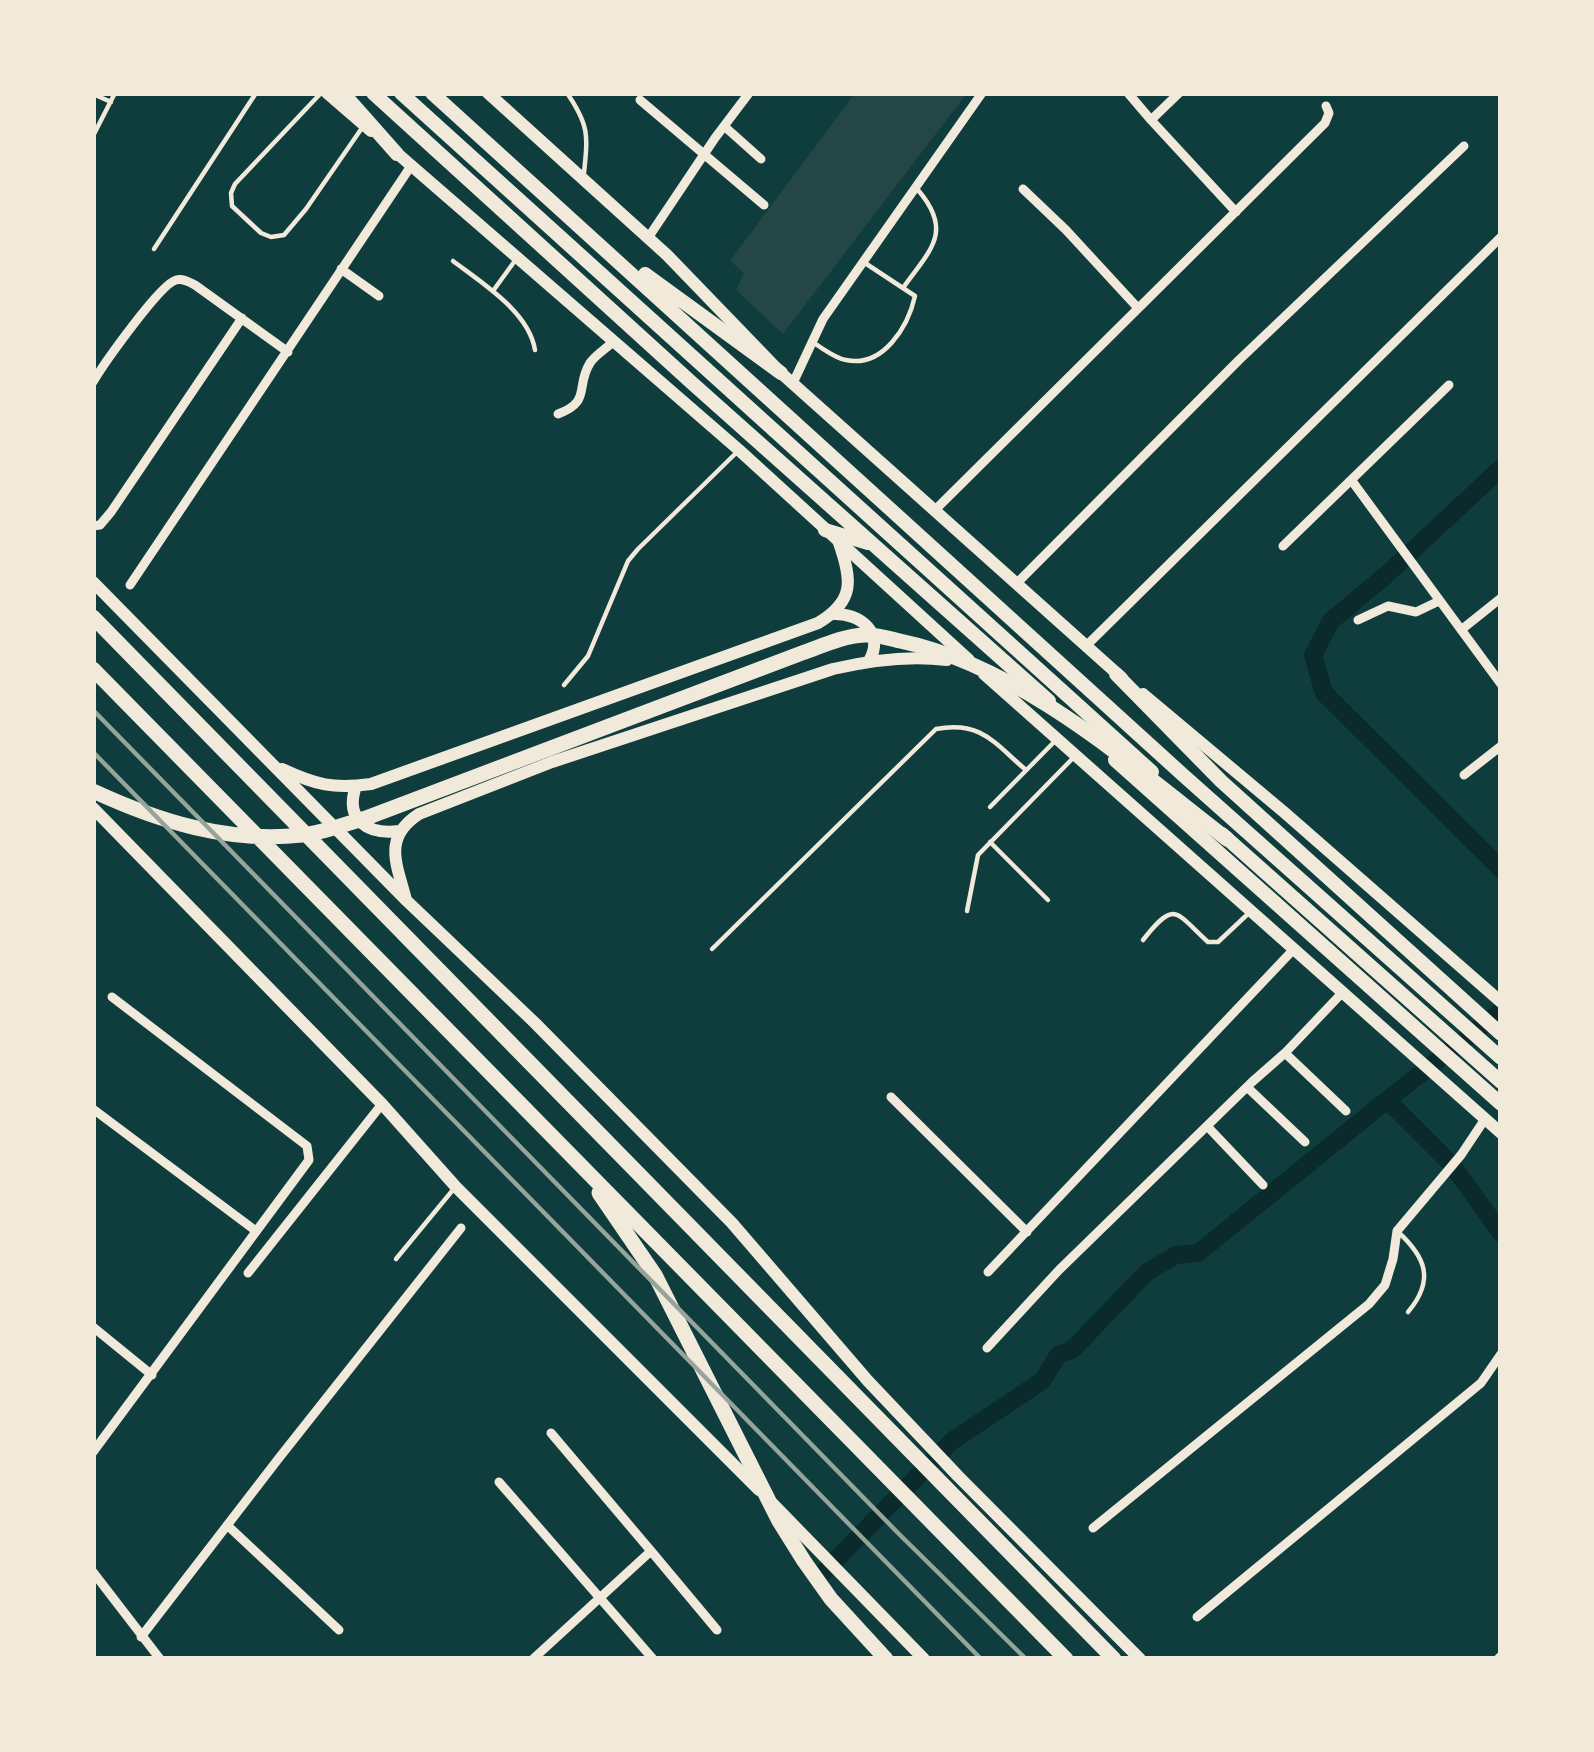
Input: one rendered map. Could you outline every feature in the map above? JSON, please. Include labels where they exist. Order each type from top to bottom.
[{"type":"highway","points":[[93,617],[1114,1659]]},
{"type":"highway","points":[[93,791],[196,829],[244,838],[307,835],[366,818],[802,652],[873,635],[949,653],[1004,679],[1119,757],[1227,839]]},
{"type":"highway","points":[[93,669],[1066,1659]]},
{"type":"highway","points":[[566,1147],[656,1275],[804,1561],[831,1599],[886,1659]]},
{"type":"main road","points":[[324,93],[739,450],[1501,1136]]},
{"type":"main road","points":[[343,93],[397,154]]},
{"type":"main road","points":[[373,93],[1501,1104]]},
{"type":"main road","points":[[400,93],[1501,1082]]},
{"type":"main road","points":[[432,93],[1501,1058]]},
{"type":"main road","points":[[446,93],[649,278],[787,378]]},
{"type":"main road","points":[[488,93],[648,238],[787,378],[1116,674],[1237,796],[1498,1031]]},
{"type":"main road","points":[[825,530],[873,544]]},
{"type":"main road","points":[[272,764],[325,786],[371,784],[818,623],[834,614],[849,583],[838,542]]},
{"type":"main road","points":[[93,582],[406,901],[733,1223],[908,1424],[1140,1659]]},
{"type":"main road","points":[[834,614],[866,623],[875,638],[869,661]]},
{"type":"main road","points":[[406,901],[394,842],[419,814],[552,762],[833,669],[926,657],[972,663]]},
{"type":"main road","points":[[1116,674],[1237,772],[1501,1002]]},
{"type":"main road","points":[[356,786],[353,811],[367,828],[399,831]]},
{"type":"main road","points":[[93,808],[382,1104],[456,1187],[924,1659]]},
{"type":"street","points":[[648,238],[749,93]]},
{"type":"street","points":[[787,378],[982,93]]},
{"type":"street","points":[[1128,93],[1237,212]]},
{"type":"street","points":[[1151,121],[1179,93]]},
{"type":"street","points":[[640,100],[764,205]]},
{"type":"street","points":[[935,511],[1325,123],[1326,106]]},
{"type":"street","points":[[724,126],[761,159]]},
{"type":"street","points":[[1016,584],[1239,360],[1464,146]]},
{"type":"street","points":[[130,585],[412,166]]},
{"type":"street","points":[[1023,189],[1137,308]]},
{"type":"street","points":[[1086,646],[1501,237]]},
{"type":"street","points":[[341,269],[380,296]]},
{"type":"street","points":[[93,382],[159,293],[174,280],[195,285],[288,352]]},
{"type":"street","points":[[93,526],[111,512],[242,318]]},
{"type":"street","points":[[558,414],[574,407],[588,365],[614,341]]},
{"type":"street","points":[[1283,546],[1355,485],[1448,385]]},
{"type":"street","points":[[1355,485],[1501,684]]},
{"type":"street","points":[[1461,630],[1501,598]]},
{"type":"street","points":[[1358,620],[1388,606],[1416,612],[1438,599]]},
{"type":"street","points":[[1464,775],[1501,746]]},
{"type":"street","points":[[988,1272],[1293,950]]},
{"type":"street","points":[[987,1348],[1059,1270],[1342,993]]},
{"type":"street","points":[[93,1452],[309,1160],[307,1146],[112,997]]},
{"type":"street","points":[[1285,1053],[1346,1111]]},
{"type":"street","points":[[1248,1088],[1305,1142]]},
{"type":"street","points":[[891,1097],[1027,1232]]},
{"type":"street","points":[[248,1273],[382,1104]]},
{"type":"street","points":[[93,1109],[256,1231]]},
{"type":"street","points":[[1093,1528],[1369,1304],[1385,1285],[1397,1231],[1461,1155],[1484,1119]]},
{"type":"street","points":[[1207,1126],[1263,1185]]},
{"type":"street","points":[[141,1637],[461,1228]]},
{"type":"street","points":[[93,1328],[152,1375]]},
{"type":"street","points":[[1196,1616],[1481,1383],[1501,1354]]},
{"type":"street","points":[[551,1432],[717,1630]]},
{"type":"street","points":[[499,1482],[653,1659]]},
{"type":"street","points":[[227,1525],[339,1630]]},
{"type":"street","points":[[533,1659],[651,1551]]},
{"type":"street","points":[[93,1572],[160,1659]]},
{"type":"lane","points":[[94,134],[116,93]]},
{"type":"lane","points":[[154,249],[256,93]]},
{"type":"lane","points":[[324,93],[231,193],[232,206],[261,233],[284,235],[364,125]]},
{"type":"lane","points":[[567,93],[584,117],[583,179]]},
{"type":"lane","points":[[93,94],[111,102]]},
{"type":"lane","points":[[903,288],[932,247],[937,229],[934,209],[916,188]]},
{"type":"lane","points":[[493,292],[518,257]]},
{"type":"lane","points":[[453,261],[493,292],[533,336],[535,350]]},
{"type":"lane","points":[[812,342],[842,360],[869,361],[889,346],[911,314],[915,296],[864,262]]},
{"type":"lane","points":[[564,685],[588,656],[628,561],[739,450]]},
{"type":"lane","points":[[712,950],[936,729],[954,725],[978,730],[1026,770]]},
{"type":"lane","points":[[990,807],[1057,739]]},
{"type":"lane","points":[[967,911],[978,855],[1075,756]]},
{"type":"lane","points":[[990,842],[1048,899]]},
{"type":"lane","points":[[1143,940],[1161,916],[1170,912],[1208,942],[1218,942],[1250,912]]},
{"type":"lane","points":[[395,1259],[456,1187]]},
{"type":"lane","points":[[1397,1231],[1413,1245],[1425,1278],[1420,1298],[1408,1312]]},
{"type":"lane","points":[[876,1659],[902,1636]]},
{"type":"shaded area","points":[[855,93],[967,93],[783,334],[736,290],[744,273],[730,261]]},
{"type":"waterway","points":[[1501,468],[1331,621],[1313,655],[1324,693],[1501,869]]},
{"type":"waterway","points":[[1501,1011],[1387,1100],[1453,1166],[1501,1233]]},
{"type":"waterway","points":[[822,1574],[952,1441],[1042,1381],[1059,1354],[1072,1350],[1147,1272],[1176,1255],[1198,1253],[1387,1100]]},
{"type":"railway","points":[[93,710],[1026,1659]]},
{"type":"railway","points":[[93,752],[981,1659]]}]
